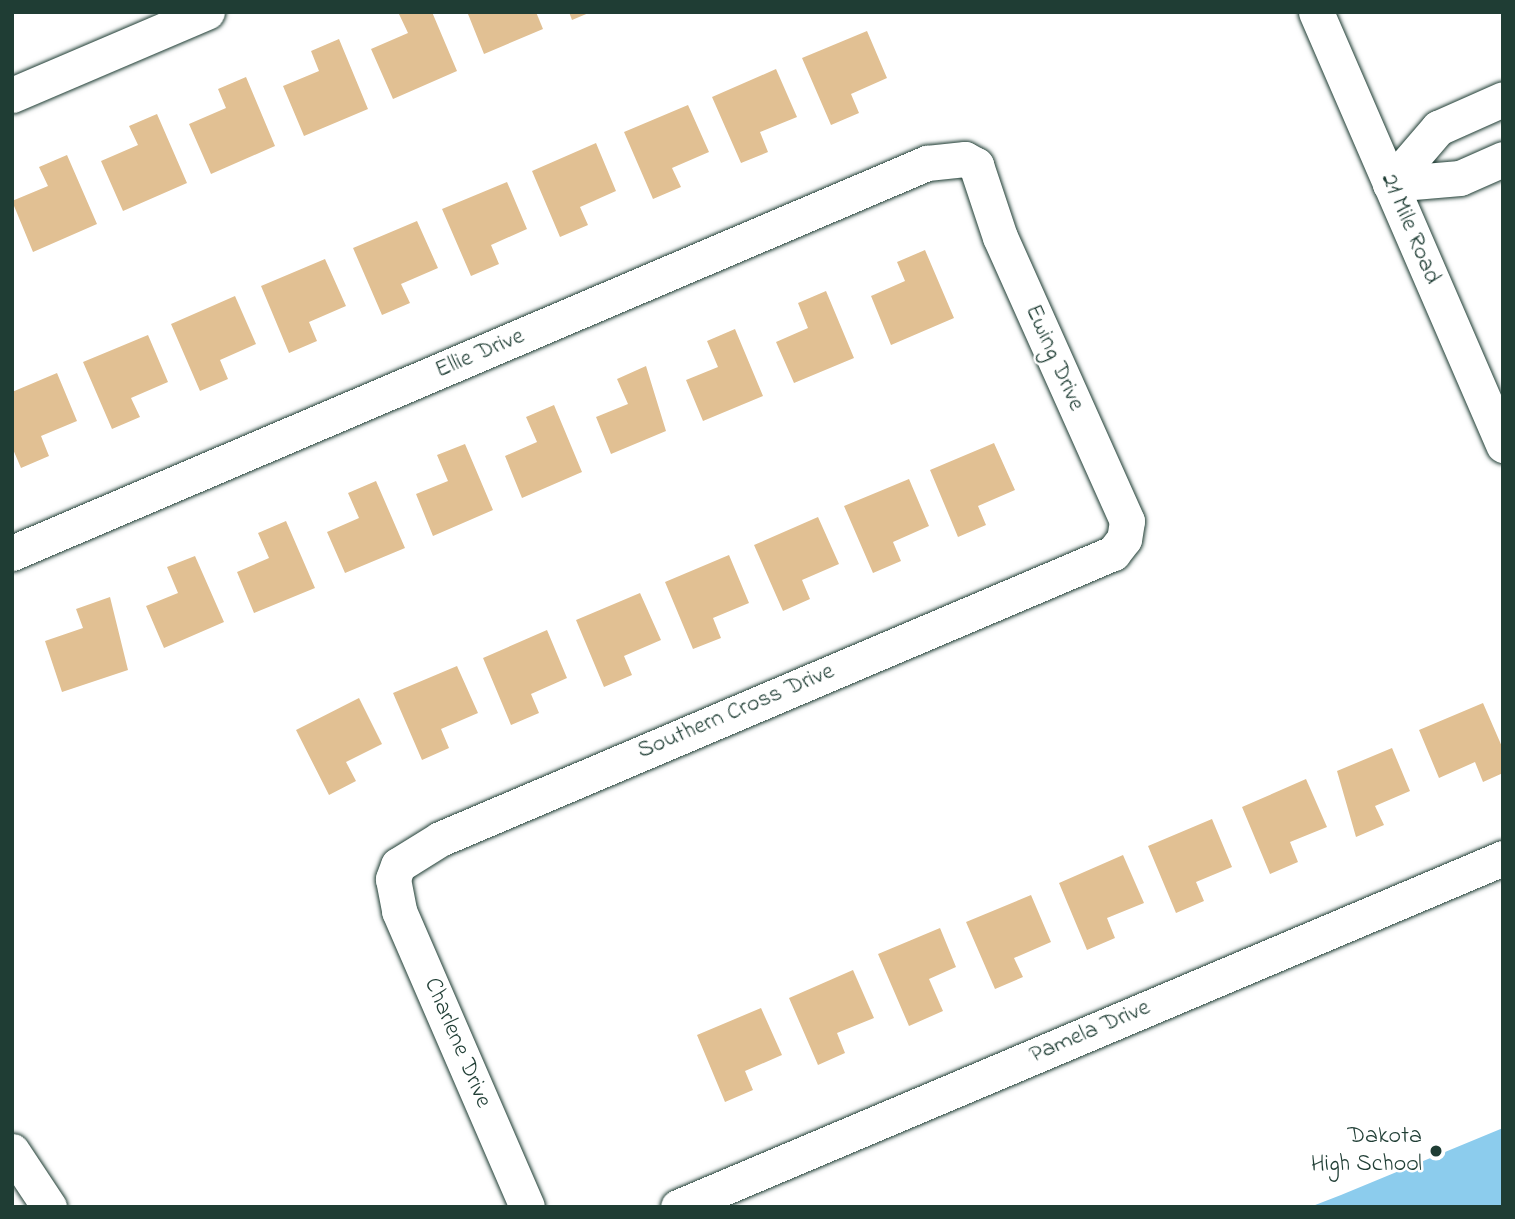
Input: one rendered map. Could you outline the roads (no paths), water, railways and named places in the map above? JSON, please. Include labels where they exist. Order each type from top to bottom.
[{"type":"street","points":[[12,95],[207,12]]},
{"type":"street","name":"21 Mile Road","points":[[1316,12],[1503,445]]},
{"type":"street","points":[[1391,184],[1438,128],[1503,99]]},
{"type":"street","name":"Ellie Drive","points":[[12,553],[949,159]]},
{"type":"street","name":"Ewing Drive","points":[[949,159],[965,159],[987,180],[1000,237],[1127,522],[1113,553],[1091,559]]},
{"type":"street","points":[[1391,184],[1460,178],[1503,159]]},
{"type":"street","name":"Southern Cross Drive","points":[[393,879],[408,856],[440,839],[1091,559]]},
{"type":"street","name":"Pamela Drive","points":[[678,1207],[1503,858]]},
{"type":"street","name":"Charlene Drive","points":[[393,879],[399,911],[527,1207]]},
{"type":"street","points":[[12,1151],[48,1207]]},
{"type":"water","points":[[1503,1128],[1503,1207],[1310,1207],[1341,1195]]},
{"type":"place","name":"Dakota High School","points":[[1436,1151]]}]
